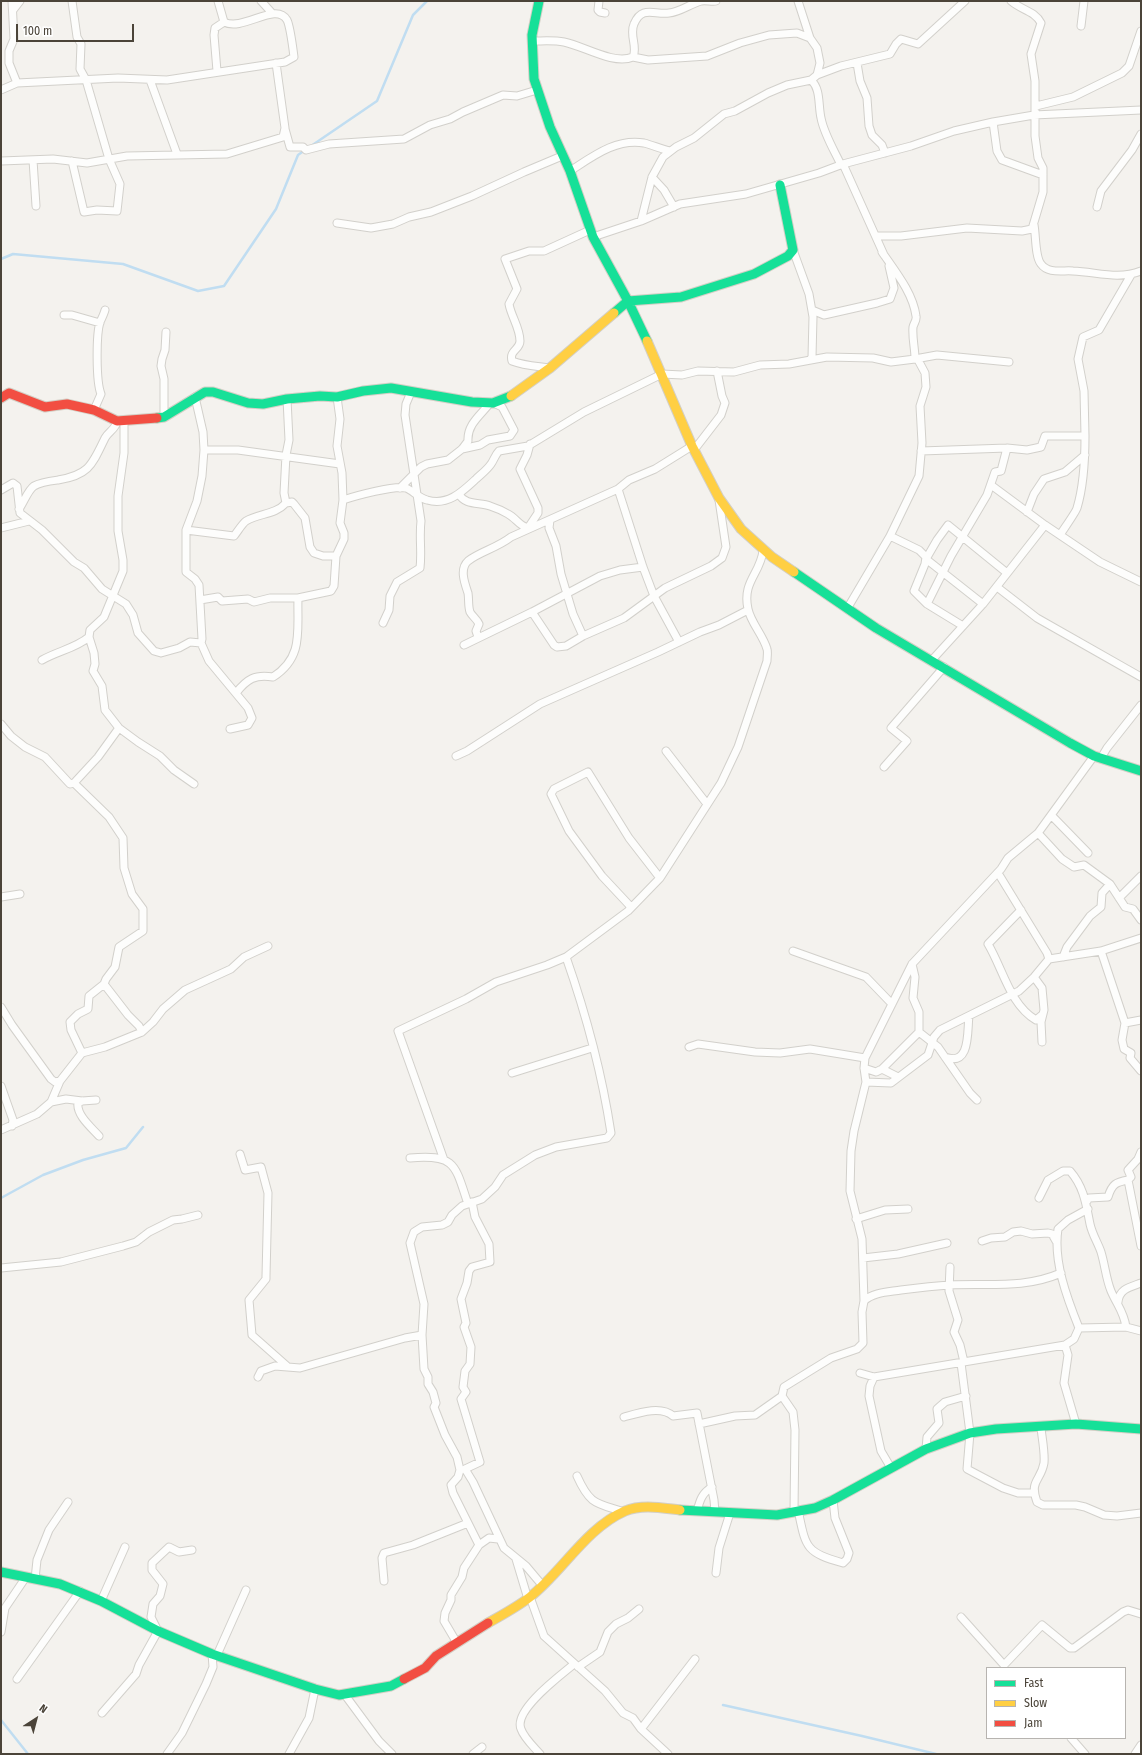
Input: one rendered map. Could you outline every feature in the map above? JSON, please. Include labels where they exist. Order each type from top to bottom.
[{"type":"street","points":[[12,1],[14,39],[9,51],[9,64],[17,83]]},
{"type":"street","points":[[13,10],[20,1]]},
{"type":"street","points":[[72,1],[77,38],[81,44],[80,69],[86,80],[109,159],[120,184],[117,211],[97,210],[84,212],[72,161]]},
{"type":"street","points":[[1,90],[17,83],[118,78],[167,80],[216,71],[285,62],[294,57],[287,20],[280,14],[272,13],[248,22],[231,26],[224,22],[218,1]]},
{"type":"street","points":[[261,1],[272,13]]},
{"type":"street","points":[[539,1],[533,41],[534,79],[550,127],[570,171],[591,234],[628,301],[662,374],[693,448],[719,498],[741,529],[763,551],[847,609],[1070,743],[1098,757],[1141,771]]},
{"type":"street","points":[[599,1],[598,10],[605,13]]},
{"type":"street","points":[[633,57],[635,53],[632,35],[633,25],[640,15],[649,11],[669,14],[702,1],[716,1]]},
{"type":"street","points":[[798,1],[810,38],[817,48],[820,63],[814,77],[818,91],[821,120],[890,267],[894,288],[890,299],[877,303],[824,315],[812,310]]},
{"type":"street","points":[[641,220],[652,177],[663,158],[670,151],[694,138],[724,114],[735,111],[768,93],[787,85],[814,77],[841,66],[890,54],[901,39],[918,44],[965,1]]},
{"type":"street","points":[[876,236],[901,236],[967,228],[1022,231],[1032,229],[1043,192],[1043,168],[1038,158],[1034,116],[1036,106],[1035,81],[1031,54],[1041,23],[1037,16],[1017,7],[1011,1]]},
{"type":"street","points":[[1081,26],[1084,1]]},
{"type":"street","points":[[216,71],[215,28],[224,22]]},
{"type":"street","points":[[1036,106],[1073,97],[1122,73],[1128,66],[1141,32]]},
{"type":"street","points":[[533,41],[564,42],[617,59],[633,57],[648,60],[707,56],[740,43],[769,35],[797,33],[810,38]]},
{"type":"street","points":[[276,63],[285,128],[290,147],[303,147],[306,150],[329,144],[404,139],[430,125],[503,95],[517,96],[537,90]]},
{"type":"street","points":[[857,63],[860,80],[867,98],[869,126],[872,134],[882,145],[885,153]]},
{"type":"street","points":[[150,80],[177,154]]},
{"type":"street","points":[[550,368],[526,366],[512,361],[511,357],[513,350],[518,347],[520,342],[510,304],[517,289],[505,259],[528,251],[544,250],[591,234],[641,220],[680,204],[746,194],[954,131],[993,122],[1034,116],[1141,110]]},
{"type":"street","points":[[993,122],[997,151],[1002,160],[1043,175]]},
{"type":"street","points":[[1,161],[53,159],[87,163],[127,156],[227,154],[283,137],[285,128]]},
{"type":"street","points":[[1096,207],[1101,191],[1132,150],[1141,134]]},
{"type":"street","points":[[570,171],[612,146],[633,142],[670,151]]},
{"type":"street","points":[[337,223],[371,228],[393,224],[409,217],[431,212],[472,196],[562,156]]},
{"type":"street","points":[[33,160],[36,206]]},
{"type":"street","points":[[652,177],[664,190],[674,207]]},
{"type":"street","points":[[780,184],[793,250],[809,294],[812,310],[812,357],[810,360]]},
{"type":"street","points":[[1034,225],[1037,256],[1040,264],[1047,269],[1054,271],[1075,271],[1103,275],[1131,275],[1141,271]]},
{"type":"street","points":[[400,488],[421,467],[427,464],[448,460],[462,449],[468,440],[468,434],[471,426],[492,403],[511,396],[550,368],[628,301],[680,297],[754,274],[788,256],[793,250]]},
{"type":"street","points":[[847,609],[890,536],[919,476],[921,450],[920,406],[926,387],[925,373],[916,358],[912,339],[913,326],[916,318],[915,309],[903,284],[882,252]]},
{"type":"street","points":[[1060,535],[1077,510],[1085,469],[1084,391],[1078,359],[1083,337],[1099,330],[1131,275]]},
{"type":"street","points":[[94,410],[101,394],[98,388],[100,323],[105,310]]},
{"type":"street","points":[[64,315],[72,315],[100,323]]},
{"type":"street","points":[[164,416],[164,379],[161,366],[165,350],[166,332]]},
{"type":"street","points":[[480,444],[489,444],[502,449],[522,448],[584,412],[662,374],[682,375],[698,371],[734,372],[760,365],[789,364],[827,357],[873,358],[891,362],[937,355],[1009,362]]},
{"type":"street","points":[[478,637],[476,631],[479,624],[477,619],[471,613],[468,593],[464,586],[464,568],[467,562],[528,528],[550,520],[618,489],[629,480],[655,469],[693,448],[722,415],[725,403],[722,396],[717,371]]},
{"type":"street","points":[[3,395],[9,393],[45,407],[67,404],[94,410],[121,421],[164,416],[205,392],[213,392],[248,403],[263,404],[287,399],[320,396],[337,397],[363,391],[391,388],[472,402],[492,403],[502,407],[514,430],[513,434],[510,436],[488,440],[462,449]]},
{"type":"street","points":[[383,623],[389,610],[390,596],[397,582],[420,568],[422,554],[420,533],[421,521],[416,496],[405,415],[406,404],[410,392]]},
{"type":"street","points":[[195,397],[203,432],[204,450],[202,476],[197,501],[186,530],[186,572],[195,579],[199,585],[201,643],[209,661],[248,708],[252,718],[248,724],[230,730]]},
{"type":"street","points":[[200,600],[218,597],[222,601],[248,599],[254,602],[270,598],[298,598],[331,592],[334,586],[336,556],[344,539],[344,533],[340,523],[343,500],[337,446],[340,419],[337,397]]},
{"type":"street","points":[[286,504],[284,493],[286,455],[289,440],[287,399]]},
{"type":"street","points":[[19,509],[33,487],[43,482],[71,478],[86,471],[97,456],[107,434],[121,421]]},
{"type":"street","points":[[121,421],[124,453],[118,496],[118,531],[124,560],[121,578],[104,617],[90,630],[89,637],[94,653],[95,664],[93,670],[102,686],[105,710],[119,728],[160,756],[174,770],[194,784]]},
{"type":"street","points":[[921,450],[1006,448],[1027,450],[1041,447],[1045,436],[1085,436]]},
{"type":"street","points":[[528,528],[538,513],[538,508],[520,469],[527,455],[530,444]]},
{"type":"street","points":[[927,604],[962,536],[991,485],[995,472],[1001,471],[1006,448]]},
{"type":"street","points":[[343,500],[365,493],[400,488],[407,488],[416,496],[428,500],[438,501],[451,499],[459,494],[490,465],[502,449]]},
{"type":"street","points":[[204,450],[238,450],[286,455],[340,464]]},
{"type":"street","points":[[1027,512],[1034,494],[1044,479],[1065,472],[1085,455]]},
{"type":"street","points":[[1,490],[13,483],[17,486],[20,513],[42,530],[74,562],[84,568],[102,588],[126,604],[133,616],[138,633],[154,651],[161,653],[179,648],[190,642],[201,643]]},
{"type":"street","points":[[991,485],[1027,512],[1100,562],[1141,582]]},
{"type":"street","points":[[618,489],[642,567],[654,596],[679,642]]},
{"type":"street","points":[[459,494],[461,498],[472,504],[483,504],[507,513],[523,527],[528,528]]},
{"type":"street","points":[[532,612],[557,648],[566,646],[583,636],[624,618],[665,588],[711,566],[722,558],[726,547],[719,498]]},
{"type":"street","points":[[186,530],[234,536],[246,521],[268,515],[292,502],[305,518],[310,547],[314,553],[323,556],[336,556]]},
{"type":"street","points":[[550,520],[549,528],[556,546],[561,574],[573,614],[583,636]]},
{"type":"street","points":[[1,528],[29,521]]},
{"type":"street","points":[[963,626],[927,604],[914,591],[926,559],[948,525],[1007,572]]},
{"type":"street","points":[[932,660],[983,604],[1046,525]]},
{"type":"street","points":[[890,536],[919,550],[926,559],[983,604]]},
{"type":"street","points":[[444,1160],[398,1031],[466,999],[496,982],[566,957],[598,935],[631,908],[660,878],[721,783],[738,747],[767,661],[767,650],[748,610],[747,587],[762,560],[763,551]]},
{"type":"street","points":[[464,645],[532,612],[600,576],[620,570],[642,567]]},
{"type":"street","points":[[102,588],[111,589],[117,586]]},
{"type":"street","points":[[997,587],[1037,618],[1141,677]]},
{"type":"street","points":[[236,693],[245,682],[252,679],[264,676],[273,678],[282,672],[292,659],[296,649],[298,598]]},
{"type":"street","points":[[456,756],[467,751],[540,704],[700,632],[719,625],[748,610]]},
{"type":"street","points":[[42,660],[58,651],[82,643],[89,637]]},
{"type":"street","points":[[884,767],[907,741],[891,728],[944,667]]},
{"type":"street","points":[[700,1424],[735,1416],[755,1415],[782,1396],[784,1387],[794,1380],[831,1358],[856,1349],[863,1343],[862,1312],[864,1300],[862,1239],[850,1191],[851,1151],[854,1131],[866,1082],[864,1068],[865,1058],[912,964],[998,873],[1008,858],[1038,832],[1141,705]]},
{"type":"street","points":[[1,724],[11,736],[25,747],[45,757],[70,784],[74,783],[109,817],[123,838],[124,868],[132,894],[143,909],[143,931],[119,947],[115,967],[104,984],[89,996],[88,1009],[78,1014],[70,1022],[71,1030],[82,1054]]},
{"type":"street","points":[[74,783],[98,757],[119,728]]},
{"type":"street","points":[[666,751],[707,804]]},
{"type":"street","points":[[631,908],[602,876],[569,831],[551,794],[554,789],[588,772],[629,838],[660,878]]},
{"type":"street","points":[[1052,816],[1088,853]]},
{"type":"street","points":[[1038,832],[1062,859],[1074,867],[1084,866],[1110,884],[1124,907],[1133,909],[1141,920]]},
{"type":"street","points":[[998,873],[1047,953],[1049,959]]},
{"type":"street","points":[[1118,898],[1141,876]]},
{"type":"street","points":[[1063,957],[1067,947],[1090,916],[1102,907],[1102,893],[1110,884]]},
{"type":"street","points":[[1,897],[20,894]]},
{"type":"street","points":[[1021,910],[988,944],[1013,995],[1031,1017],[1036,1020],[1042,1015]]},
{"type":"street","points":[[866,1082],[891,1083],[928,1055],[935,1046],[934,1037],[943,1029],[1013,995],[1034,977],[1049,959],[1101,951],[1141,938]]},
{"type":"street","points":[[1,1130],[37,1114],[51,1102],[60,1081],[77,1058],[82,1054],[105,1047],[142,1032],[153,1022],[163,1009],[185,990],[231,969],[244,957],[268,946]]},
{"type":"street","points":[[793,951],[866,977],[892,1004]]},
{"type":"street","points":[[1101,951],[1125,1023],[1122,1040],[1124,1049],[1131,1053],[1130,1058],[1141,1071]]},
{"type":"street","points":[[479,1545],[453,1493],[451,1485],[458,1477],[460,1470],[457,1457],[445,1435],[434,1407],[436,1402],[433,1392],[428,1384],[428,1377],[424,1369],[422,1335],[424,1304],[410,1244],[414,1232],[422,1227],[442,1225],[448,1222],[452,1215],[462,1206],[482,1199],[495,1187],[503,1175],[535,1155],[556,1147],[607,1138],[611,1133],[607,1106],[579,994],[566,957]]},
{"type":"street","points":[[912,964],[915,977],[913,998],[918,1012],[919,1032],[935,1046],[970,1093],[977,1100]]},
{"type":"street","points":[[1034,977],[1042,988],[1044,1010],[1041,1022],[1042,1042]]},
{"type":"street","points":[[104,984],[142,1032]]},
{"type":"street","points":[[1,1007],[12,1025],[51,1079],[55,1082],[60,1081]]},
{"type":"street","points":[[944,1057],[954,1059],[958,1057],[967,1047],[969,1016]]},
{"type":"street","points":[[1125,1023],[1141,1020]]},
{"type":"street","points":[[864,1068],[876,1072],[882,1069],[896,1053],[919,1032]]},
{"type":"street","points":[[689,1047],[698,1044],[719,1048],[780,1053],[810,1049],[865,1058]]},
{"type":"street","points":[[512,1073],[592,1048]]},
{"type":"street","points":[[882,1069],[898,1077]]},
{"type":"street","points":[[1,1086],[13,1120],[12,1126]]},
{"type":"street","points":[[51,1102],[66,1099],[82,1101],[96,1100]]},
{"type":"street","points":[[82,1101],[78,1103],[77,1107],[83,1118],[99,1136]]},
{"type":"street","points":[[1141,1152],[1138,1159],[1128,1170],[1131,1177],[1128,1180],[1141,1246]]},
{"type":"street","points":[[240,1154],[245,1170],[261,1167],[268,1193],[268,1257],[266,1279],[249,1300],[252,1335],[287,1366]]},
{"type":"street","points":[[410,1158],[426,1156],[447,1160],[456,1170],[475,1217],[489,1244],[490,1262],[472,1267],[469,1271],[467,1283],[461,1299],[466,1323],[464,1327],[471,1347],[470,1364],[465,1371],[463,1387],[466,1392],[461,1399],[480,1462],[465,1469],[495,1527],[498,1539],[504,1548],[526,1566],[542,1586]]},
{"type":"street","points":[[1039,1198],[1048,1180],[1068,1170],[1078,1180],[1087,1201],[1091,1225],[1101,1252],[1111,1291],[1125,1316],[1126,1327]]},
{"type":"street","points":[[1087,1201],[1089,1198],[1108,1197],[1110,1188],[1116,1182],[1128,1180]]},
{"type":"street","points":[[856,1219],[885,1210],[908,1209]]},
{"type":"street","points":[[860,1373],[874,1377],[1065,1345],[1074,1339],[1079,1328],[1072,1311],[1061,1273],[1056,1241],[1058,1229],[1068,1220],[1088,1209]]},
{"type":"street","points":[[1,1268],[61,1262],[123,1246],[136,1242],[149,1232],[173,1220],[198,1215]]},
{"type":"street","points":[[982,1241],[1021,1231],[1032,1234],[1052,1234],[1056,1241]]},
{"type":"street","points":[[863,1258],[898,1254],[947,1243]]},
{"type":"street","points":[[950,1267],[949,1292],[958,1320],[954,1332],[960,1345],[970,1433],[967,1469],[1003,1488],[1018,1493],[1034,1493]]},
{"type":"street","points":[[864,1300],[869,1296],[888,1292],[950,1285],[998,1285],[1026,1283],[1047,1279],[1061,1273]]},
{"type":"street","points":[[1118,1302],[1118,1296],[1125,1289],[1141,1283]]},
{"type":"street","points":[[1079,1328],[1126,1327],[1141,1331]]},
{"type":"street","points":[[258,1377],[261,1371],[275,1366],[300,1368],[314,1366],[405,1338],[422,1335]]},
{"type":"street","points":[[1065,1345],[1068,1355],[1064,1383],[1076,1424]]},
{"type":"street","points":[[874,1377],[870,1386],[869,1396],[881,1451],[891,1468]]},
{"type":"street","points":[[782,1396],[793,1412],[795,1430],[796,1511],[804,1536],[809,1549],[826,1558],[843,1563],[847,1559],[849,1553],[835,1518],[833,1500]]},
{"type":"street","points":[[926,1449],[928,1437],[939,1423],[937,1409],[945,1402],[966,1396]]},
{"type":"street","points":[[624,1417],[657,1410],[669,1412],[673,1416],[698,1413],[712,1487],[714,1512]]},
{"type":"street","points":[[1,1572],[60,1584],[80,1591],[158,1631],[214,1654],[314,1690],[345,1695],[391,1686],[425,1668],[436,1656],[529,1598],[592,1534],[624,1512],[644,1507],[730,1513],[777,1514],[815,1508],[833,1500],[926,1449],[970,1433],[996,1429],[1041,1428],[1076,1424],[1141,1429]]},
{"type":"street","points":[[1041,1428],[1044,1462],[1033,1487],[1037,1502],[1043,1504],[1080,1506],[1104,1515],[1117,1516],[1141,1513]]},
{"type":"street","points":[[577,1476],[586,1494],[593,1502],[624,1512]]},
{"type":"street","points":[[697,1511],[700,1498],[706,1490],[712,1487]]},
{"type":"street","points":[[1,1632],[6,1608],[30,1578],[44,1546],[49,1530],[68,1502]]},
{"type":"street","points":[[716,1573],[719,1548],[730,1513]]},
{"type":"street","points":[[384,1582],[382,1558],[384,1553],[413,1545],[468,1523]]},
{"type":"street","points":[[457,1643],[444,1621],[445,1613],[451,1600],[451,1595],[462,1577],[464,1568],[479,1545],[489,1538],[498,1539]]},
{"type":"street","points":[[101,1601],[125,1547]]},
{"type":"street","points":[[158,1631],[151,1617],[153,1604],[160,1596],[162,1584],[152,1570],[152,1563],[169,1547],[179,1552],[192,1550]]},
{"type":"street","points":[[515,1557],[544,1636],[605,1692],[623,1713],[633,1718],[641,1729],[668,1754]]},
{"type":"street","points":[[167,1754],[182,1733],[206,1684],[213,1667],[214,1654],[246,1590]]},
{"type":"street","points":[[17,1679],[80,1591]]},
{"type":"street","points":[[540,1754],[520,1728],[520,1721],[530,1703],[576,1665],[600,1652],[608,1632],[616,1624],[628,1618],[639,1609]]},
{"type":"street","points":[[961,1617],[1005,1667],[1042,1625],[1070,1648],[1074,1648],[1123,1612],[1128,1610],[1141,1614]]},
{"type":"street","points":[[102,1713],[136,1674],[139,1665],[158,1631]]},
{"type":"street","points":[[641,1729],[695,1659]]},
{"type":"street","points":[[288,1754],[309,1718],[314,1690]]},
{"type":"street","points":[[345,1695],[379,1741],[392,1754]]},
{"type":"street","points":[[1072,1739],[1084,1754]]},
{"type":"street","points":[[1135,1754],[1141,1745]]},
{"type":"street","points":[[473,1754],[482,1747]]},
{"type":"waterway","points":[[311,146],[377,101],[413,15],[427,1]]},
{"type":"waterway","points":[[1,259],[13,254],[123,264],[198,291],[224,286],[276,209],[298,155],[305,150]]},
{"type":"waterway","points":[[1,1198],[43,1175],[83,1160],[126,1148],[143,1127]]},
{"type":"waterway","points":[[723,1705],[936,1754]]},
{"type":"waterway","points":[[1,1720],[28,1754]]},
{"type":"traffic: fast","points":[[539,1],[532,35],[534,79],[550,127],[570,171],[593,237],[628,301],[647,341]]},
{"type":"traffic: fast","points":[[614,313],[628,301],[681,297],[754,274],[788,256],[793,250],[780,185]]},
{"type":"traffic: fast","points":[[157,418],[164,417],[205,392],[213,392],[248,403],[263,404],[287,399],[320,396],[337,397],[363,391],[391,388],[472,402],[493,403],[511,396]]},
{"type":"traffic: fast","points":[[794,572],[876,628],[1070,743],[1094,756],[1141,771]]},
{"type":"traffic: fast","points":[[680,1510],[777,1515],[815,1508],[833,1500],[926,1449],[970,1433],[996,1429],[1076,1424],[1141,1429]]},
{"type":"traffic: fast","points":[[1,1572],[60,1584],[101,1601],[158,1631],[212,1654],[315,1689],[339,1695],[391,1686],[404,1679]]},
{"type":"traffic: slow","points":[[511,396],[550,368],[614,313]]},
{"type":"traffic: slow","points":[[647,341],[692,446],[719,498],[741,529],[772,557],[794,572]]},
{"type":"traffic: slow","points":[[488,1623],[515,1608],[542,1587],[586,1539],[611,1519],[625,1511],[638,1508],[652,1507],[680,1510]]},
{"type":"traffic: jam","points":[[1,398],[9,393],[45,407],[67,404],[94,410],[117,421],[157,418]]},
{"type":"traffic: jam","points":[[404,1679],[425,1668],[436,1656],[488,1623]]}]
